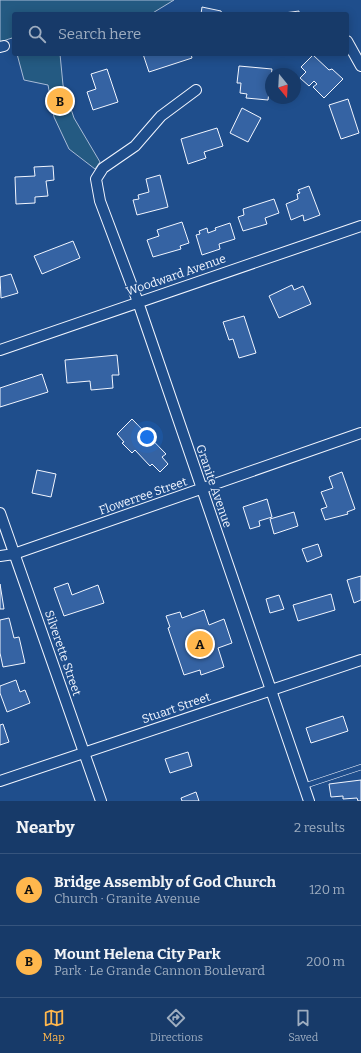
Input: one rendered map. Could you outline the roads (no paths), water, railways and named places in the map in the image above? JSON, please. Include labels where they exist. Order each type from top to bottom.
[{"type":"street","points":[[349,45],[361,66]]},
{"type":"street","name":"Granite Avenue","points":[[196,90],[161,116],[135,146],[103,168],[96,179],[100,201],[138,302],[309,801]]},
{"type":"street","name":"Woodward Avenue","points":[[0,350],[361,226]]},
{"type":"street","name":"Flowerree Street","points":[[0,556],[14,554],[361,433]]},
{"type":"street","name":"Silverette Street","points":[[0,513],[101,801]]},
{"type":"street","name":"Stuart Street","points":[[0,781],[361,660]]},
{"type":"lane","points":[[304,786],[361,767]]},
{"type":"place","name":"Mount Helena City Park","points":[[60,101]]},
{"type":"place","name":"Bridge Assembly of God Church","points":[[200,644]]}]
